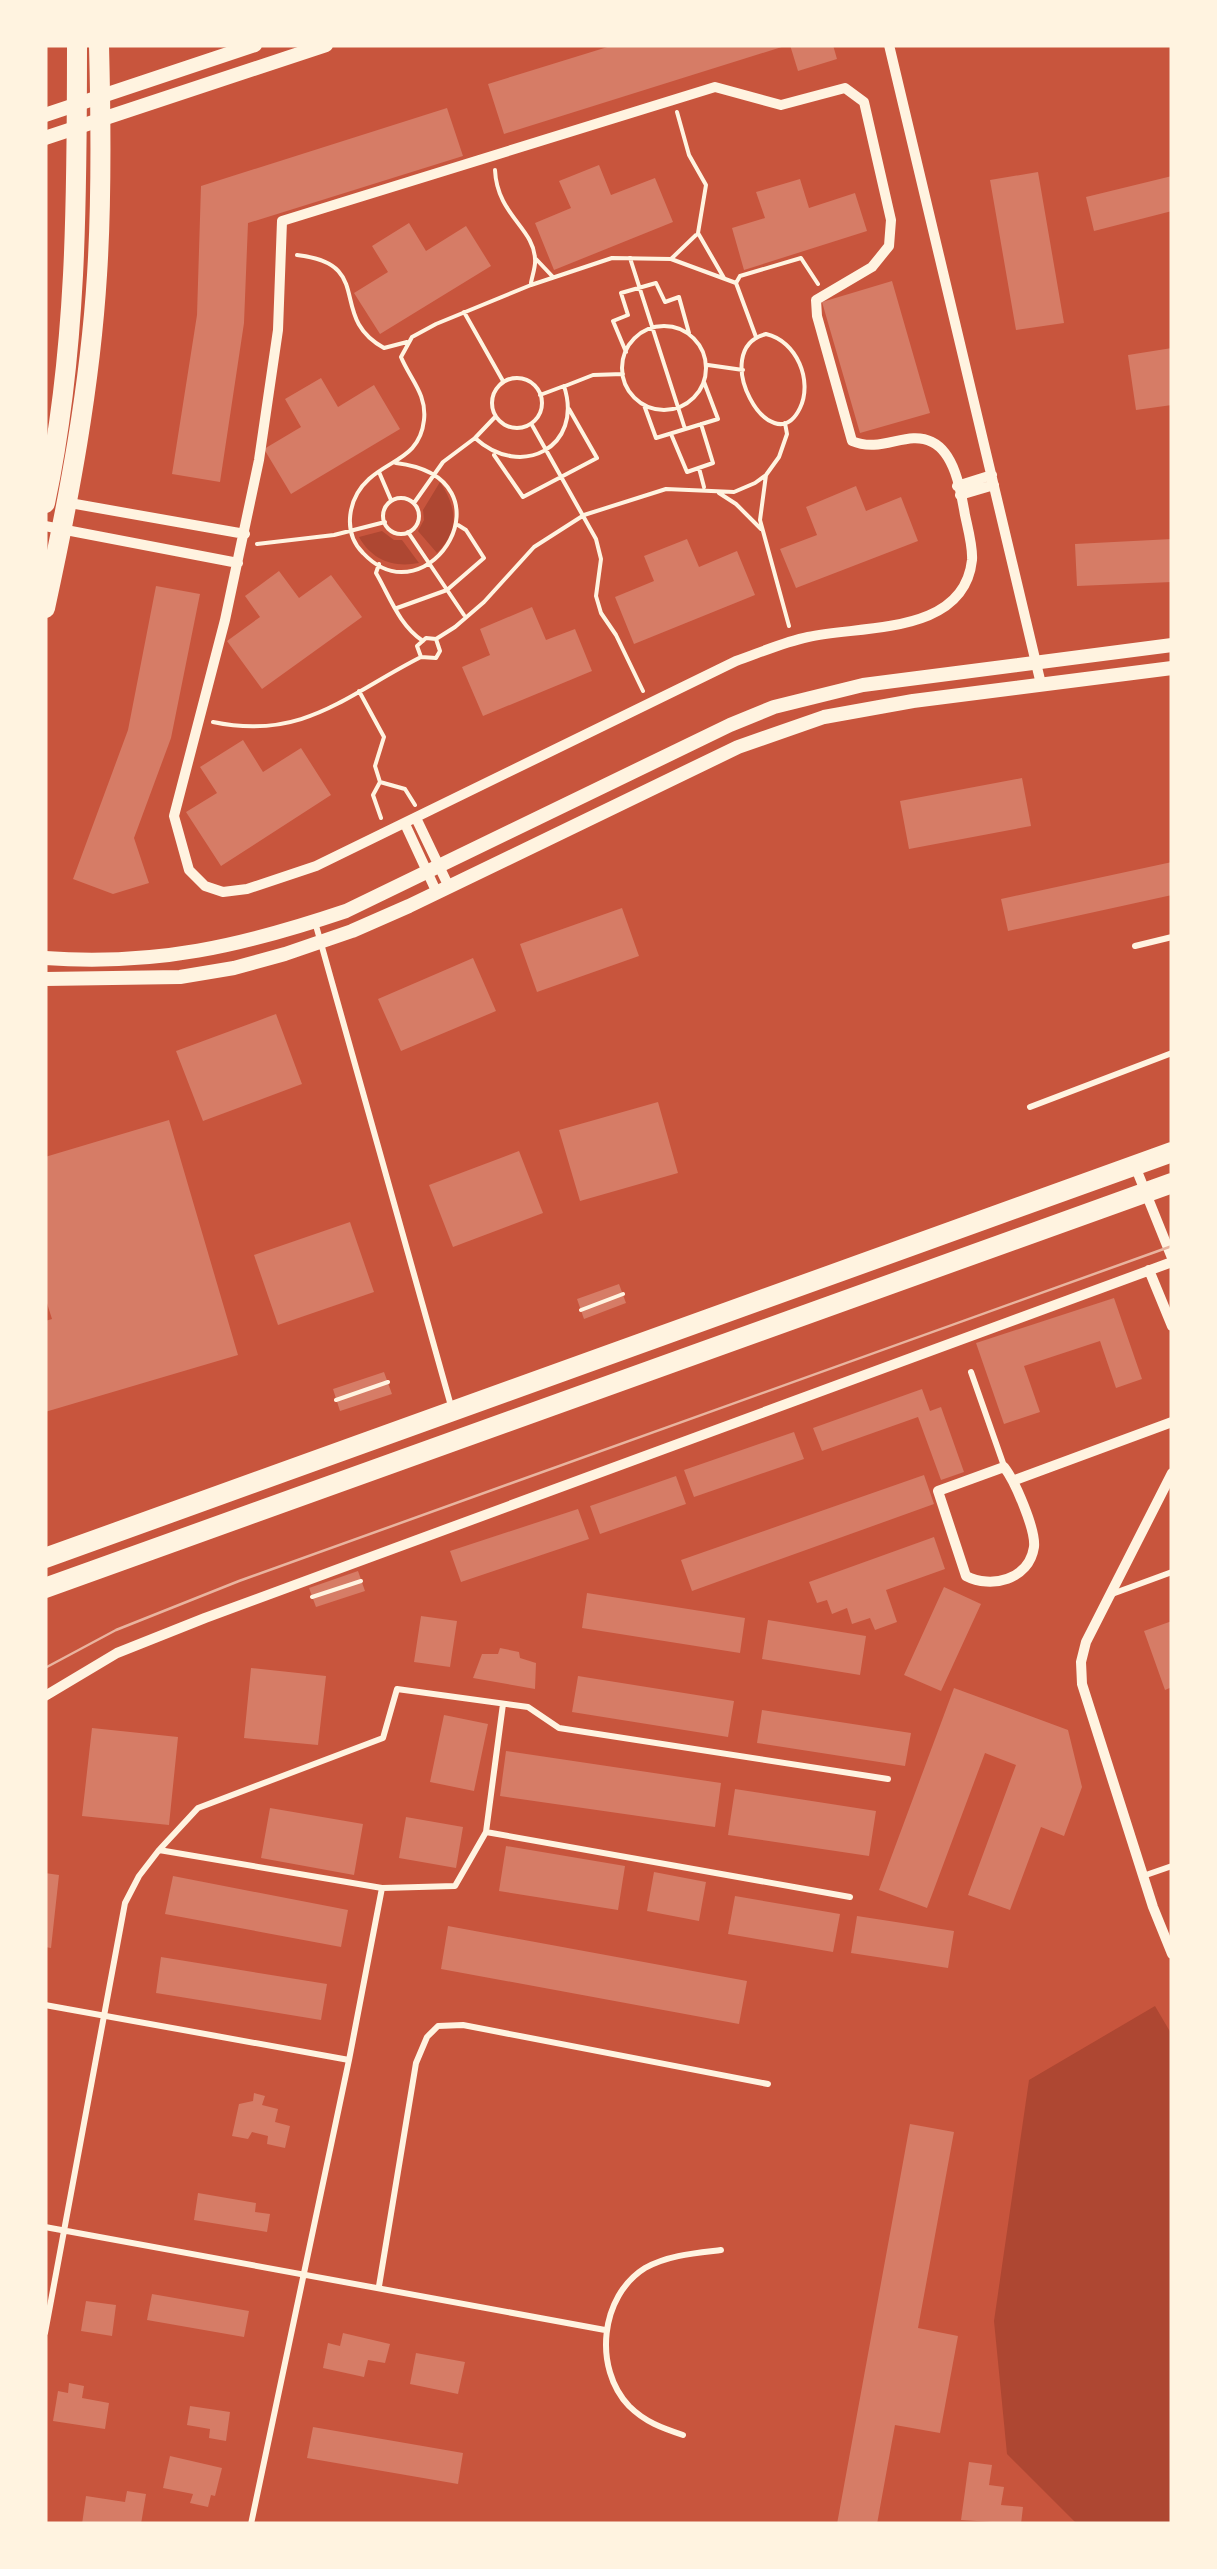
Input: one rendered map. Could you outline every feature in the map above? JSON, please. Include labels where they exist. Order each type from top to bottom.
[{"type":"highway","points":[[45,500],[65,372],[74,280],[77,45]]},
{"type":"highway","points":[[45,608],[54,528],[68,502],[88,372],[97,276],[98,45]]},
{"type":"highway","points":[[45,1558],[1172,1152]]},
{"type":"highway","points":[[45,1588],[1172,1182]]},
{"type":"street","points":[[45,114],[255,45]]},
{"type":"street","points":[[45,138],[326,45]]},
{"type":"street","points":[[889,45],[1042,684]]},
{"type":"street","points":[[715,87],[782,105],[845,88],[864,102],[891,220],[888,246],[872,267],[816,300],[816,316],[852,441],[868,448],[904,439],[930,440],[948,453],[972,558],[966,584],[952,605],[927,618],[794,641],[736,661],[316,866],[247,889],[222,892],[205,886],[188,870],[174,816],[244,540],[278,330],[282,221],[671,101],[715,87]]},
{"type":"street","points":[[959,490],[993,480]]},
{"type":"street","points":[[45,500],[244,540]]},
{"type":"street","points":[[54,528],[238,563]]},
{"type":"street","points":[[45,958],[176,956],[229,946],[346,911],[730,724],[774,707],[863,685],[1172,645]]},
{"type":"street","points":[[45,980],[180,977],[234,968],[321,942],[443,890],[738,747],[782,730],[867,708],[1172,668]]},
{"type":"street","points":[[414,819],[443,890]]},
{"type":"street","points":[[45,1696],[118,1653],[205,1618],[1172,1260],[1134,1165]]},
{"type":"street","points":[[1149,1270],[1172,1326]]},
{"type":"street","points":[[1015,1480],[1172,1422]]},
{"type":"street","points":[[1004,1467],[1015,1480],[1035,1545],[1016,1576],[998,1583],[980,1583],[966,1576],[938,1490],[1004,1467]]},
{"type":"street","points":[[1172,1473],[1086,1642],[1081,1662],[1082,1684],[1172,1954]]},
{"type":"lane","points":[[315,921],[452,1411]]},
{"type":"lane","points":[[1135,946],[1172,938]]},
{"type":"lane","points":[[1030,1107],[1169,1055]]},
{"type":"lane","points":[[971,1372],[1004,1467]]},
{"type":"lane","points":[[1110,1594],[1172,1572]]},
{"type":"lane","points":[[45,2333],[125,1903],[139,1876],[198,1808],[383,1738],[398,1689],[528,1707],[560,1728],[888,1779]]},
{"type":"lane","points":[[160,1850],[382,1888],[455,1886],[486,1832],[503,1704]]},
{"type":"lane","points":[[486,1832],[850,1897]]},
{"type":"lane","points":[[1143,1876],[1172,1866]]},
{"type":"lane","points":[[252,2524],[382,1888]]},
{"type":"lane","points":[[45,2005],[349,2060]]},
{"type":"lane","points":[[379,2286],[416,2063],[428,2036],[438,2026],[463,2025],[768,2084]]},
{"type":"lane","points":[[45,2227],[605,2330]]},
{"type":"lane","points":[[683,2435],[650,2423],[626,2402],[608,2367],[605,2330],[618,2295],[644,2269],[681,2255],[721,2250]]},
{"type":"path","points":[[671,101],[680,117],[689,155],[706,185],[698,233],[671,258]]},
{"type":"path","points":[[495,155],[500,199],[525,232],[536,259],[554,278]]},
{"type":"path","points":[[698,233],[724,278]]},
{"type":"path","points":[[282,253],[330,263],[345,277],[350,311],[359,328],[370,341],[404,352]]},
{"type":"path","points":[[384,348],[408,342],[464,312],[612,258],[671,258],[736,283],[756,337]]},
{"type":"path","points":[[630,258],[685,429]]},
{"type":"path","points":[[736,283],[740,276],[801,258],[825,294]]},
{"type":"path","points":[[531,286],[536,259]]},
{"type":"path","points":[[626,352],[614,321],[628,314],[622,293],[656,284],[665,302],[679,297],[690,333]]},
{"type":"path","points":[[464,312],[503,381]]},
{"type":"path","points":[[668,326],[690,333],[701,344],[706,365],[699,392],[677,408],[654,409],[644,405],[634,397],[623,374],[633,338],[652,328],[668,326]]},
{"type":"path","points":[[756,337],[776,336],[786,344],[806,382],[798,413],[786,423],[784,443],[766,476],[760,504],[762,530],[794,641]]},
{"type":"path","points":[[756,337],[747,349],[743,370],[753,408],[766,420],[786,423]]},
{"type":"path","points":[[396,463],[412,465],[444,481],[453,496],[458,524],[452,541],[430,565],[414,571],[400,572],[364,555],[350,532],[352,502],[361,486],[396,463],[418,440],[424,421],[423,398],[405,367],[408,342]]},
{"type":"path","points":[[706,365],[743,370]]},
{"type":"path","points":[[540,394],[593,375],[623,374]]},
{"type":"path","points":[[526,380],[540,394],[542,408],[532,425],[510,428],[496,416],[491,402],[503,381],[526,380]]},
{"type":"path","points":[[644,405],[656,438],[718,420],[703,381]]},
{"type":"path","points":[[475,438],[492,451],[523,496],[563,478],[597,458],[569,410],[564,386]]},
{"type":"path","points":[[492,451],[528,458],[558,441],[569,410]]},
{"type":"path","points":[[414,504],[444,462],[496,416]]},
{"type":"path","points":[[671,434],[686,472],[699,468],[713,463],[701,424]]},
{"type":"path","points":[[532,425],[596,539],[602,559],[596,596],[648,703]]},
{"type":"path","points":[[699,468],[705,489]]},
{"type":"path","points":[[378,472],[391,500]]},
{"type":"path","points":[[420,657],[416,646],[422,641],[436,640],[484,602],[534,547],[584,515],[666,489],[734,492],[766,476]]},
{"type":"path","points":[[715,491],[736,504],[762,530]]},
{"type":"path","points":[[391,500],[414,504],[418,521],[408,532],[396,533],[387,528],[384,508],[391,500]]},
{"type":"path","points":[[244,540],[350,532],[385,522]]},
{"type":"path","points":[[397,608],[446,590],[484,558],[458,524]]},
{"type":"path","points":[[408,532],[464,617]]},
{"type":"path","points":[[379,564],[376,573],[406,628],[422,641]]},
{"type":"path","points":[[199,720],[266,728],[318,714],[420,657],[436,658],[440,651],[436,640]]},
{"type":"path","points":[[358,691],[384,737],[374,766],[380,782],[373,795],[389,831]]},
{"type":"path","points":[[380,782],[404,789],[414,819]]},
{"type":"path","points":[[581,1310],[623,1294]]},
{"type":"path","points":[[336,1400],[388,1382]]},
{"type":"path","points":[[312,1597],[361,1581]]},
{"type":"shaded area","points":[[440,482],[454,519],[450,536],[437,553],[418,531],[424,520],[423,510]]},
{"type":"shaded area","points":[[382,531],[394,540],[402,540],[419,563],[384,560],[359,537]]},
{"type":"shaded area","points":[[1155,2006],[1172,2035],[1172,2524],[1077,2524],[1007,2454],[994,2321],[1029,2080]]},
{"type":"building","points":[[614,45],[785,46],[504,134],[488,84]]},
{"type":"building","points":[[790,45],[833,45],[837,59],[798,71]]},
{"type":"building","points":[[447,108],[463,156],[248,223],[244,323],[220,482],[172,474],[197,315],[201,186]]},
{"type":"building","points":[[599,165],[611,195],[655,178],[673,222],[554,270],[535,223],[571,208],[559,181]]},
{"type":"building","points":[[1038,172],[1064,323],[1016,330],[990,180]]},
{"type":"building","points":[[1172,176],[1172,211],[1094,231],[1086,197]]},
{"type":"building","points":[[800,179],[809,208],[855,193],[867,231],[744,270],[732,228],[765,218],[756,192]]},
{"type":"building","points":[[409,223],[426,251],[466,226],[491,266],[380,334],[354,293],[388,272],[372,246]]},
{"type":"building","points":[[892,281],[930,413],[860,433],[822,302]]},
{"type":"building","points":[[1172,348],[1172,405],[1136,410],[1128,355]]},
{"type":"building","points":[[321,378],[338,407],[374,385],[400,429],[291,494],[264,449],[301,427],[285,399]]},
{"type":"building","points":[[856,486],[866,511],[901,497],[918,541],[796,588],[780,549],[817,535],[806,507]]},
{"type":"building","points":[[687,539],[699,567],[737,551],[755,595],[634,644],[615,597],[654,581],[644,556]]},
{"type":"building","points":[[1172,539],[1172,582],[1077,586],[1075,544]]},
{"type":"building","points":[[279,571],[299,598],[331,575],[362,617],[262,689],[227,641],[260,617],[245,596]]},
{"type":"building","points":[[156,586],[200,594],[171,738],[134,838],[149,883],[113,894],[73,879],[128,730]]},
{"type":"building","points":[[532,607],[546,640],[575,629],[592,671],[483,716],[462,667],[490,655],[480,629]]},
{"type":"building","points":[[243,740],[263,772],[301,748],[331,795],[221,866],[186,812],[217,793],[200,767]]},
{"type":"building","points":[[1022,778],[1031,826],[909,849],[900,801]]},
{"type":"building","points":[[1172,862],[1172,895],[1008,931],[1001,899]]},
{"type":"building","points":[[622,908],[639,956],[537,992],[520,944]]},
{"type":"building","points":[[473,958],[496,1011],[401,1051],[378,999]]},
{"type":"building","points":[[276,1014],[302,1084],[203,1121],[176,1051]]},
{"type":"building","points":[[658,1102],[678,1173],[580,1201],[559,1130]]},
{"type":"building","points":[[169,1120],[238,1355],[45,1412],[45,1321],[52,1319],[45,1297],[45,1157]]},
{"type":"building","points":[[519,1151],[543,1213],[453,1247],[429,1185]]},
{"type":"building","points":[[350,1222],[374,1292],[278,1325],[254,1255]]},
{"type":"building","points":[[619,1284],[626,1303],[584,1319],[577,1299]]},
{"type":"building","points":[[1114,1298],[1142,1379],[1116,1388],[1100,1341],[1024,1366],[1040,1412],[1004,1424],[976,1343]]},
{"type":"building","points":[[384,1372],[392,1394],[340,1411],[333,1389]]},
{"type":"building","points":[[922,1389],[930,1411],[941,1407],[964,1472],[941,1480],[918,1417],[822,1451],[813,1428]]},
{"type":"building","points":[[794,1432],[804,1459],[694,1497],[684,1470]]},
{"type":"building","points":[[924,1475],[934,1504],[692,1591],[681,1560]]},
{"type":"building","points":[[676,1476],[686,1504],[600,1534],[590,1506]]},
{"type":"building","points":[[578,1509],[589,1539],[461,1582],[450,1551]]},
{"type":"building","points":[[934,1537],[945,1569],[886,1590],[897,1622],[875,1630],[870,1618],[852,1624],[847,1608],[832,1614],[827,1600],[817,1603],[809,1582]]},
{"type":"building","points":[[358,1571],[365,1591],[316,1607],[309,1588]]},
{"type":"building","points":[[944,1587],[981,1604],[941,1691],[904,1675]]},
{"type":"building","points":[[587,1593],[745,1618],[740,1653],[582,1628]]},
{"type":"building","points":[[421,1616],[457,1621],[450,1667],[414,1662]]},
{"type":"building","points":[[768,1620],[866,1636],[860,1675],[762,1659]]},
{"type":"building","points":[[1172,1621],[1172,1687],[1165,1690],[1144,1631]]},
{"type":"building","points":[[500,1648],[519,1652],[520,1658],[536,1663],[535,1689],[473,1678],[482,1654],[498,1654]]},
{"type":"building","points":[[251,1668],[326,1676],[318,1745],[244,1738]]},
{"type":"building","points":[[578,1676],[734,1701],[728,1737],[572,1712]]},
{"type":"building","points":[[954,1688],[1068,1730],[1082,1787],[1064,1836],[1041,1827],[1010,1910],[968,1895],[1016,1765],[985,1753],[927,1908],[879,1890]]},
{"type":"building","points":[[762,1710],[911,1733],[905,1766],[757,1743]]},
{"type":"building","points":[[444,1715],[488,1724],[474,1791],[430,1782]]},
{"type":"building","points":[[92,1728],[178,1737],[169,1825],[82,1816]]},
{"type":"building","points":[[506,1751],[721,1783],[715,1827],[500,1796]]},
{"type":"building","points":[[735,1789],[876,1811],[869,1856],[728,1835]]},
{"type":"building","points":[[270,1808],[363,1824],[354,1875],[261,1858]]},
{"type":"building","points":[[406,1817],[463,1827],[456,1868],[399,1858]]},
{"type":"building","points":[[506,1846],[625,1866],[618,1910],[499,1891]]},
{"type":"building","points":[[654,1872],[706,1882],[699,1921],[647,1911]]},
{"type":"building","points":[[45,1873],[59,1875],[51,1948],[45,1947]]},
{"type":"building","points":[[173,1876],[348,1910],[341,1947],[165,1914]]},
{"type":"building","points":[[735,1896],[840,1914],[833,1952],[728,1934]]},
{"type":"building","points":[[857,1916],[954,1931],[948,1968],[851,1953]]},
{"type":"building","points":[[448,1926],[747,1981],[739,2024],[441,1969]]},
{"type":"building","points":[[161,1957],[327,1984],[321,2020],[156,1993]]},
{"type":"building","points":[[254,2093],[265,2096],[262,2105],[278,2109],[275,2122],[290,2126],[285,2148],[267,2144],[268,2136],[252,2132],[248,2139],[232,2136],[239,2104],[253,2101]]},
{"type":"building","points":[[910,2124],[954,2132],[918,2328],[958,2336],[940,2433],[895,2425],[877,2524],[837,2524]]},
{"type":"building","points":[[198,2193],[256,2203],[255,2212],[270,2214],[267,2232],[194,2220]]},
{"type":"building","points":[[152,2294],[249,2311],[244,2337],[147,2320]]},
{"type":"building","points":[[86,2301],[116,2305],[112,2336],[81,2331]]},
{"type":"building","points":[[343,2333],[390,2344],[385,2363],[368,2360],[364,2377],[323,2368],[328,2343],[340,2346]]},
{"type":"building","points":[[416,2353],[465,2362],[458,2394],[410,2384]]},
{"type":"building","points":[[69,2383],[84,2386],[82,2398],[109,2403],[105,2429],[53,2421],[58,2391],[68,2393]]},
{"type":"building","points":[[190,2406],[230,2412],[226,2441],[209,2438],[210,2429],[187,2425]]},
{"type":"building","points":[[313,2427],[463,2453],[458,2484],[307,2458]]},
{"type":"building","points":[[170,2456],[222,2468],[208,2507],[190,2503],[193,2494],[163,2488]]},
{"type":"building","points":[[969,2462],[992,2465],[989,2485],[1004,2487],[1001,2505],[1023,2507],[1021,2524],[961,2520]]},
{"type":"building","points":[[127,2491],[146,2494],[141,2524],[82,2524],[86,2496],[125,2502]]},
{"type":"tram line","points":[[45,1668],[116,1630],[239,1581],[1172,1246]]}]
